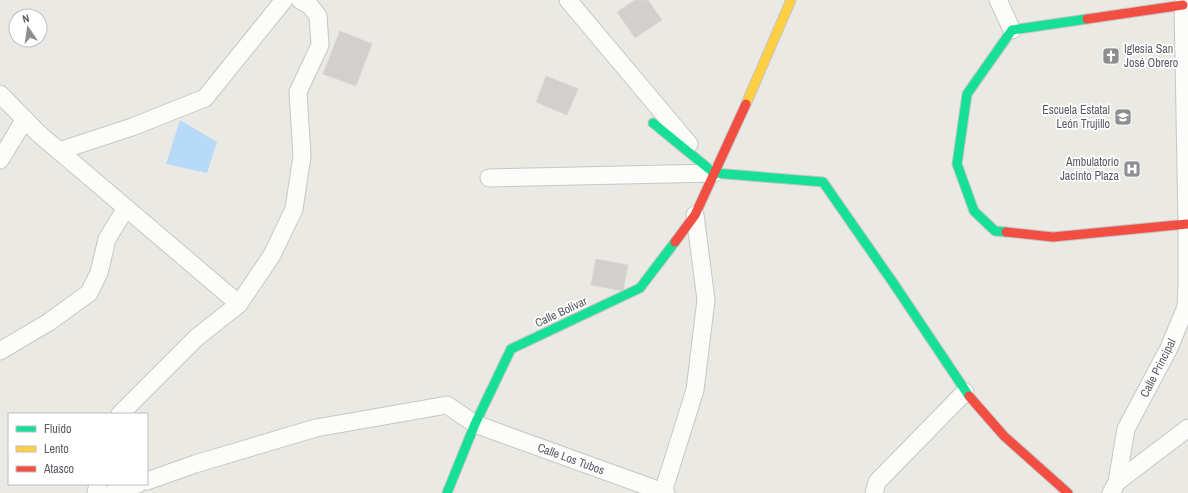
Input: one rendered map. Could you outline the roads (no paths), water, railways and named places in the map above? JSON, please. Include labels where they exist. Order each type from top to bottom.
[{"type":"street","points":[[59,151],[132,127],[205,98],[284,0]]},
{"type":"street","points":[[121,413],[196,338],[239,304],[272,255],[294,209],[302,156],[298,92],[320,45],[318,16],[310,6],[300,0]]},
{"type":"street","points":[[568,0],[714,173]]},
{"type":"street","name":"Calle Bolívar","points":[[447,493],[475,424],[511,349],[640,288],[695,215],[753,89],[791,0]]},
{"type":"street","points":[[998,0],[1012,30]]},
{"type":"street","points":[[1184,3],[1012,30],[967,94],[958,164],[974,211],[995,232],[1053,237],[1187,224]]},
{"type":"street","name":"Calle Principal","points":[[1114,487],[1126,429],[1169,348],[1186,307],[1187,224],[1184,3]]},
{"type":"street","points":[[0,94],[38,133],[239,304]]},
{"type":"street","points":[[0,160],[25,120]]},
{"type":"street","points":[[653,122],[714,173]]},
{"type":"street","points":[[489,178],[714,173],[824,182],[894,284],[965,392],[1004,436],[1068,493]]},
{"type":"street","points":[[0,351],[49,322],[89,293],[99,274],[107,239],[126,208]]},
{"type":"street","points":[[665,493],[695,390],[706,300],[695,215]]},
{"type":"street","points":[[874,493],[877,482],[965,392]]},
{"type":"street","name":"Calle Los Tubos","points":[[148,481],[194,464],[316,428],[447,405],[475,424],[665,493]]},
{"type":"street","points":[[1114,487],[1188,428]]},
{"type":"street","points":[[112,493],[135,485]]},
{"type":"water","points":[[180,120],[217,142],[207,173],[166,164]]},
{"type":"place","name":"Iglesia San José Obrero","points":[[1111,56]]},
{"type":"place","name":"Escuela Estatal León Trujillo","points":[[1123,117]]},
{"type":"place","name":"Ambulatorio Jacinto Plaza","points":[[1132,169]]}]
